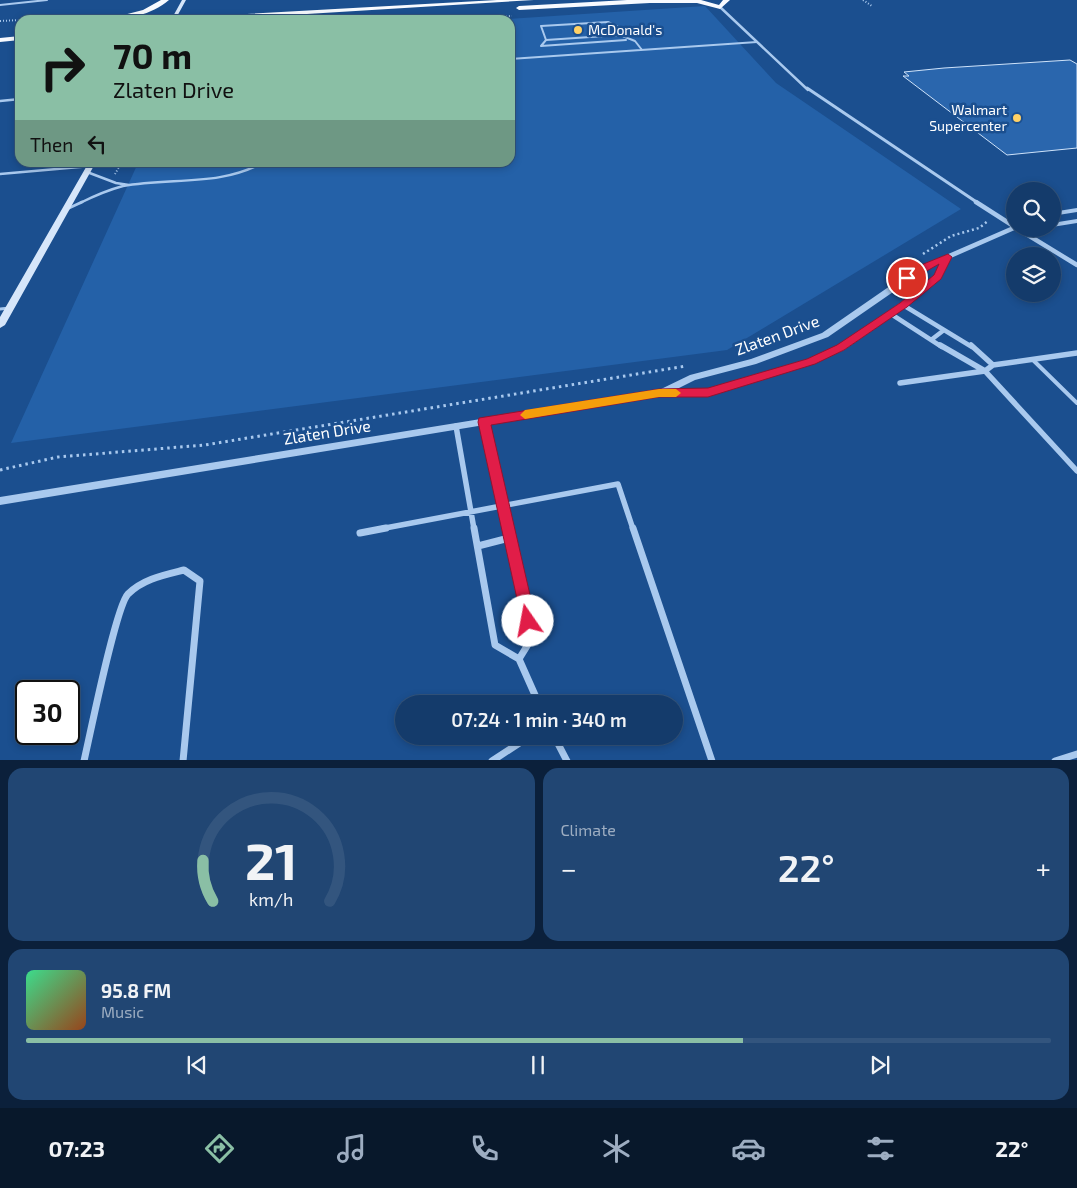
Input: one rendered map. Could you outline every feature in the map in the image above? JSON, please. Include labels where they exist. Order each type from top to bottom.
[{"type":"highway","points":[[131,15],[145,12],[166,0]]},
{"type":"highway","points":[[263,15],[531,0]]},
{"type":"highway","points":[[399,15],[661,0]]},
{"type":"highway","points":[[619,2],[709,1],[720,7],[727,0]]},
{"type":"highway","points":[[0,40],[15,38]]},
{"type":"main road","points":[[176,15],[184,0]]},
{"type":"main road","points":[[0,325],[90,167]]},
{"type":"street","points":[[720,7],[814,96],[1006,221]]},
{"type":"street","points":[[1061,213],[1077,210]]},
{"type":"street","points":[[1061,224],[1077,221]]},
{"type":"street","name":"Zlaten Drive","points":[[659,393],[693,377],[753,362],[825,335],[919,270],[1006,232]]},
{"type":"street","points":[[1030,237],[1054,253],[1077,264]]},
{"type":"street","name":"Zlaten Drive","points":[[0,501],[659,393],[708,393],[811,362],[841,348],[904,305],[938,276],[948,257]]},
{"type":"street","points":[[904,305],[969,344],[992,365]]},
{"type":"street","points":[[891,314],[985,371],[1036,430],[1077,471]]},
{"type":"street","points":[[931,340],[944,330]]},
{"type":"street","points":[[900,383],[985,371],[992,365],[1077,353]]},
{"type":"street","points":[[484,422],[532,638],[519,659]]},
{"type":"street","points":[[456,426],[473,512],[495,645],[519,659],[535,695]]},
{"type":"street","points":[[360,533],[618,484],[712,760]]},
{"type":"street","points":[[478,546],[509,538]]},
{"type":"street","points":[[84,760],[115,632],[127,595],[149,579],[184,570],[200,582],[183,760]]},
{"type":"street","points":[[492,760],[516,745]]},
{"type":"street","points":[[559,745],[567,760]]},
{"type":"street","points":[[1055,760],[1077,754]]},
{"type":"lane","points":[[0,5],[47,0]]},
{"type":"lane","points":[[546,40],[540,27],[549,25],[608,22],[618,27],[620,35]]},
{"type":"lane","points":[[541,46],[546,40],[620,35],[627,40]]},
{"type":"lane","points":[[541,46],[627,40],[635,41],[642,50]]},
{"type":"lane","points":[[515,59],[757,42]]},
{"type":"lane","points":[[541,46],[544,57]]},
{"type":"lane","points":[[0,101],[15,99]]},
{"type":"lane","points":[[0,174],[90,167],[116,183],[131,185]]},
{"type":"lane","points":[[66,209],[101,192],[131,185],[228,176],[246,172],[255,167]]},
{"type":"lane","points":[[0,309],[10,308]]},
{"type":"lane","points":[[1034,360],[1077,403]]},
{"type":"path","points":[[863,0],[872,6]]},
{"type":"path","points":[[0,21],[15,20]]},
{"type":"path","points":[[922,255],[951,236],[979,228],[988,221],[1001,218]]},
{"type":"path","points":[[0,470],[58,457],[205,445],[692,366]]},
{"type":"shaded area","points":[[705,6],[776,83],[961,209],[727,350],[11,443],[136,167],[515,167],[515,19]]},
{"type":"building","name":"Walmart Supercenter","points":[[1070,60],[1077,64],[1077,148],[1007,155],[903,76],[909,76],[904,72],[944,68]]},
{"type":"slow traffic","points":[[525,415],[659,393],[676,393]]},
{"type":"place","name":"McDonald's","points":[[578,30]]},
{"type":"place","name":"Walmart Supercenter","points":[[1017,118]]},
{"type":"route","points":[[528,621],[484,422],[659,393],[708,393],[811,362],[841,348],[904,305],[938,276],[948,257],[919,270],[907,278]]}]
